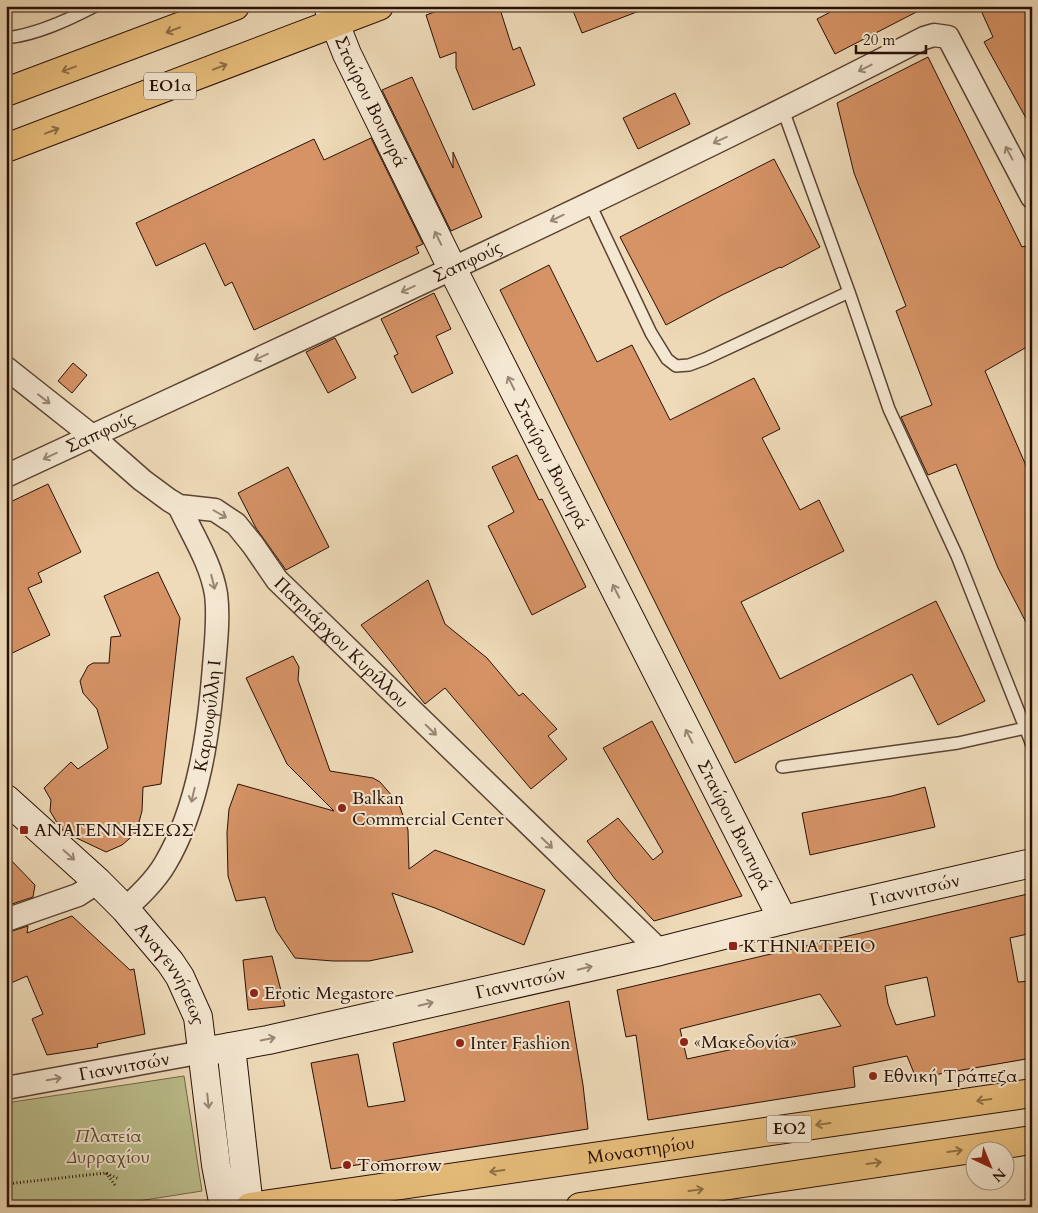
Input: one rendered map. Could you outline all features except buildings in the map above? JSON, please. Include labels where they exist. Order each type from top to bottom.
[{"type":"main road","points":[[6,92],[235,6]]},
{"type":"main road","name":"ΕΟ1α","points":[[6,148],[331,15],[380,6]]},
{"type":"main road","name":"Σταύρου Βουτυρά","points":[[331,15],[347,54],[452,268],[783,920]]},
{"type":"main road","name":"Αναγεννήσεως","points":[[6,799],[125,909],[180,977],[198,1017],[216,1165],[224,1207]]},
{"type":"main road","name":"Γιαννιτσών","points":[[203,1052],[660,951],[783,920],[1032,863]]},
{"type":"main road","points":[[231,1047],[250,1207]]},
{"type":"main road","name":"Μοναστηρίου","points":[[250,1207],[1032,1094]]},
{"type":"main road","points":[[590,1206],[1032,1140]]},
{"type":"street","name":"Σαπφούς","points":[[6,476],[452,268],[783,110],[924,38],[934,35],[948,37],[1032,197]]},
{"type":"street","name":"Πατριάρχου Κυρίλλου","points":[[6,368],[92,436],[142,480],[179,506],[215,510],[236,524],[253,544],[277,580],[660,951]]},
{"type":"street","name":"Καρυοφύλλη Ι","points":[[125,909],[148,886],[165,865],[188,818],[209,723],[218,614],[216,593],[211,574],[179,506]]},
{"type":"street","points":[[6,920],[78,895],[98,882]]},
{"type":"street","name":"Γιαννιτσών","points":[[6,1088],[203,1052]]},
{"type":"lane","points":[[6,38],[27,34],[95,6]]},
{"type":"lane","points":[[783,110],[889,409],[957,556],[1032,745]]},
{"type":"lane","points":[[589,202],[651,333],[667,359],[676,366],[689,365],[704,359],[849,292]]},
{"type":"lane","points":[[782,766],[958,743],[1025,728]]},
{"type":"path","points":[[106,1173],[115,1185]]},
{"type":"path","points":[[6,1184],[106,1173],[119,1179]]},
{"type":"green space","name":"Πλατεία Δυρραχίου","points":[[184,1076],[202,1191],[100,1207],[78,1207],[78,1205],[7,1207],[6,1103]]},
{"type":"place","name":"Balkan Commercial Center","points":[[342,808]]},
{"type":"place","name":"ΑΝΑΓΕΝΝΗΣΕΩΣ","points":[[24,830]]},
{"type":"place","name":"ΚΤΗΝΙΑΤΡΕΙΟ","points":[[733,946]]},
{"type":"place","name":"Erotic Megastore","points":[[254,993]]},
{"type":"place","name":"«Μακεδονία»","points":[[684,1042]]},
{"type":"place","name":"Inter Fashion","points":[[460,1043]]},
{"type":"place","name":"Εθνική Τράπεζα","points":[[873,1076]]},
{"type":"place","name":"Tomorrow","points":[[347,1165]]}]
